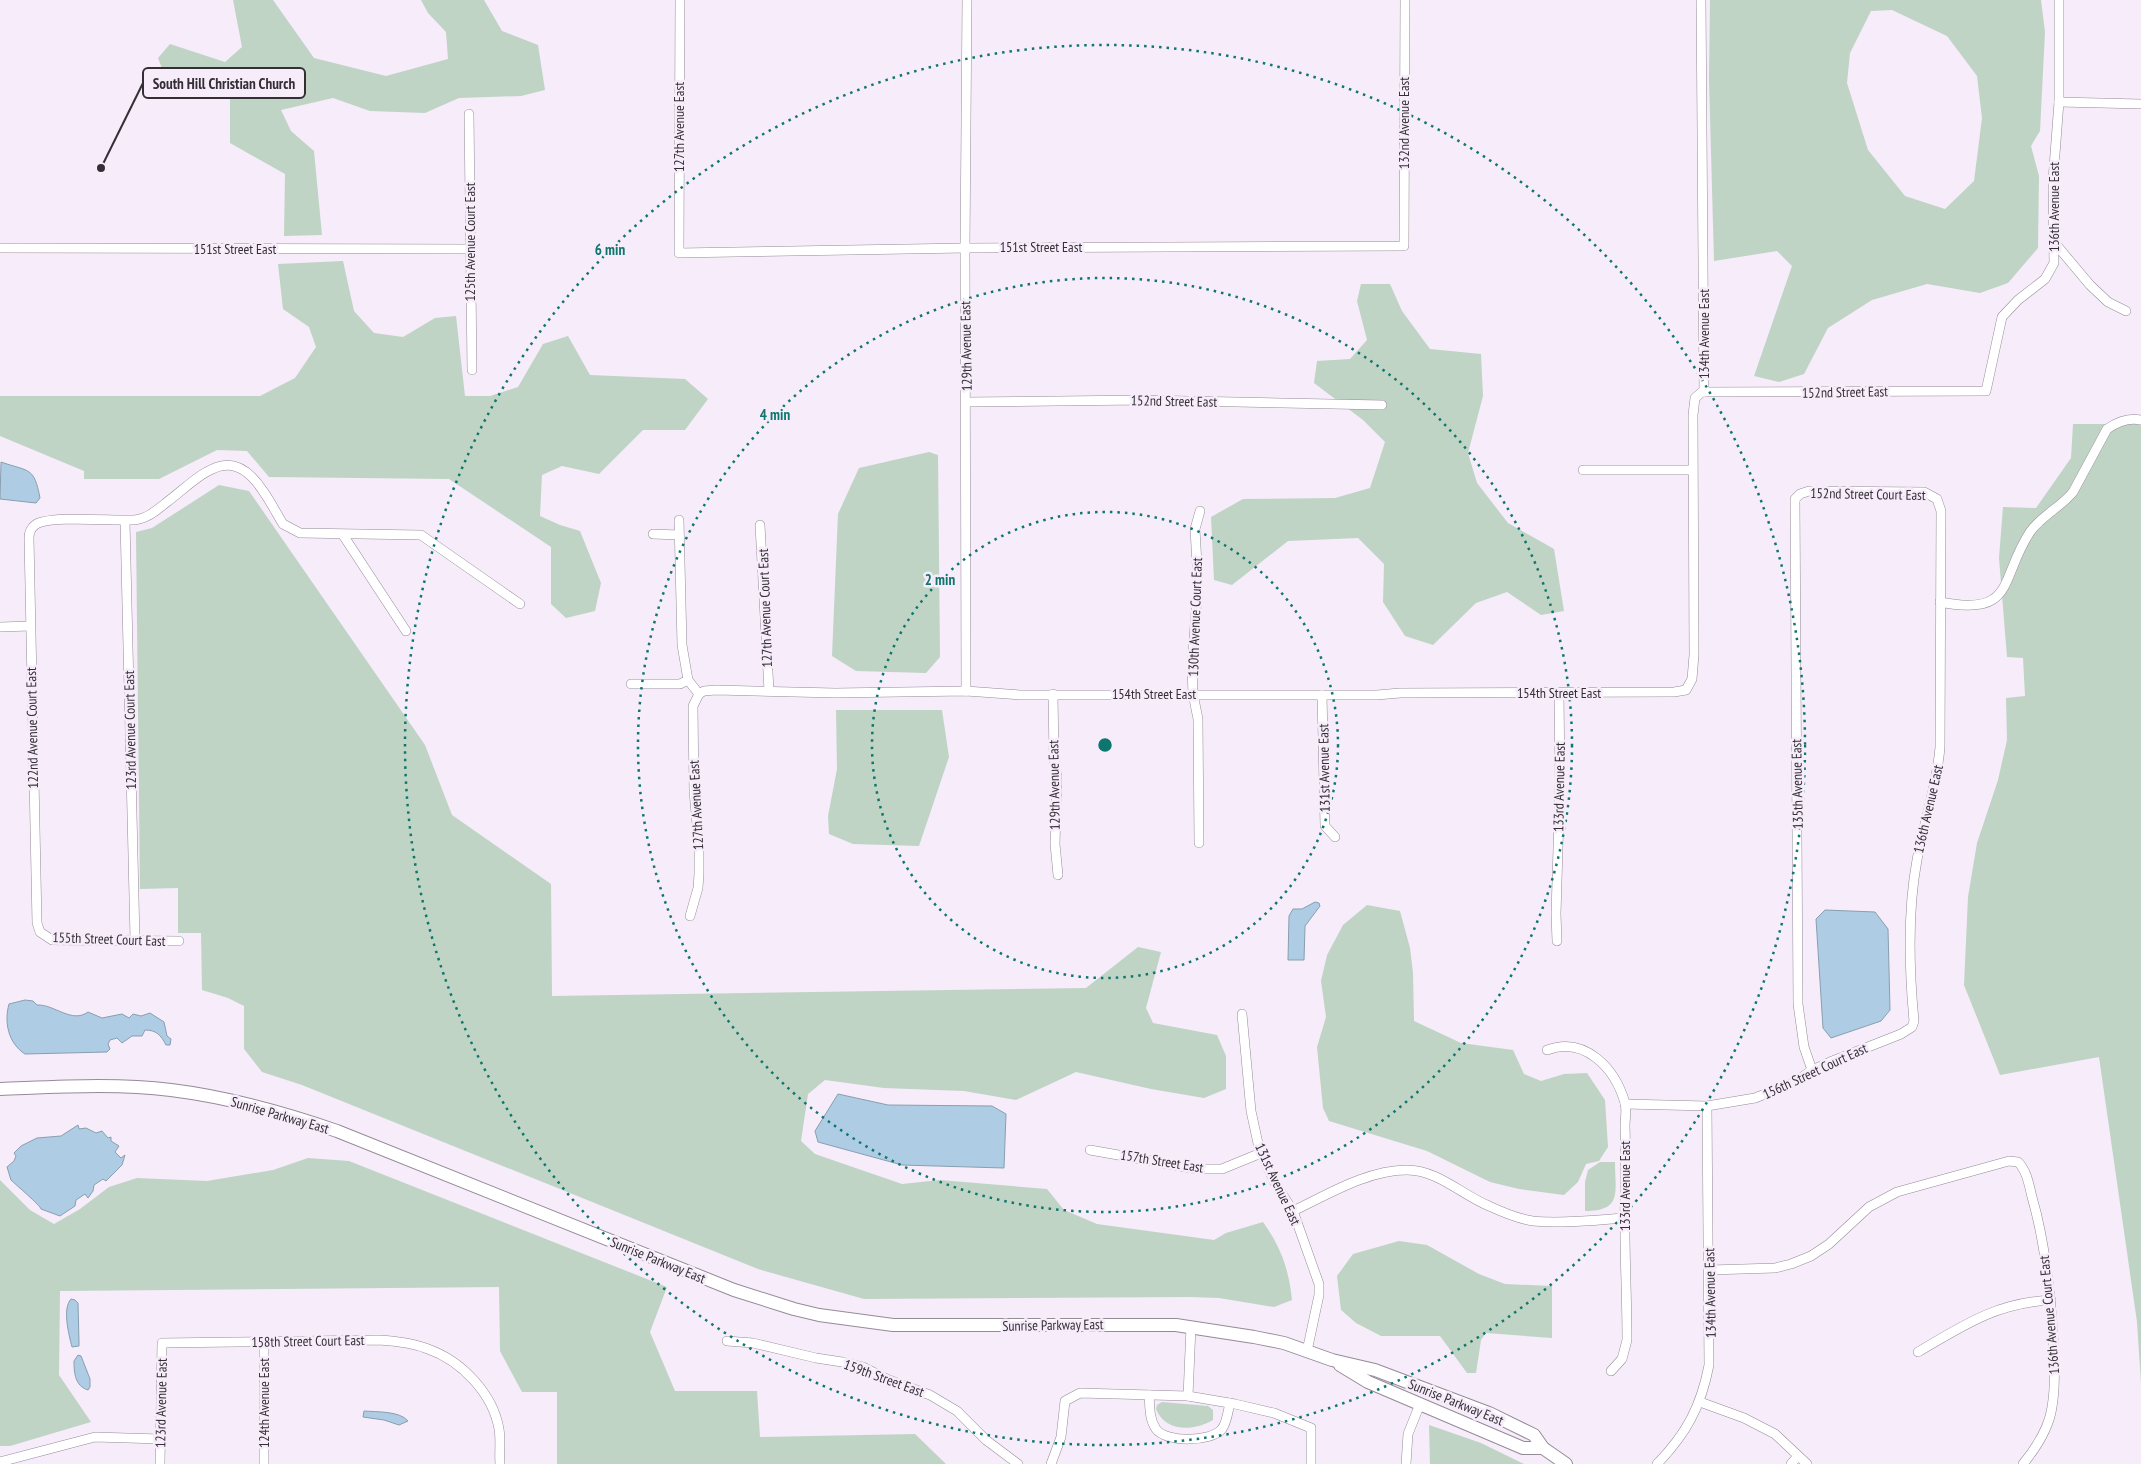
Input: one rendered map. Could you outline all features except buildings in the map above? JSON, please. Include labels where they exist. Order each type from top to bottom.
[{"type":"street","name":"127th Avenue East","points":[[679,253],[680,0]]},
{"type":"street","name":"129th Avenue East","points":[[966,691],[965,248],[967,0]]},
{"type":"street","name":"132nd Avenue East","points":[[1404,246],[1405,0]]},
{"type":"street","name":"134th Avenue East","points":[[1686,690],[1692,679],[1694,655],[1692,470],[1694,403],[1698,394],[1704,392],[1701,0]]},
{"type":"street","name":"136th Avenue East","points":[[1986,391],[2002,318],[2006,312],[2050,273],[2054,263],[2053,180],[2058,102],[2059,0]]},
{"type":"street","points":[[2058,102],[2141,104]]},
{"type":"street","name":"125th Avenue Court East","points":[[469,114],[472,370]]},
{"type":"street","points":[[2054,241],[2090,286],[2108,302],[2126,311]]},
{"type":"street","name":"151st Street East","points":[[679,253],[965,248],[1404,246]]},
{"type":"street","name":"151st Street East","points":[[0,248],[470,249]]},
{"type":"street","name":"152nd Street East","points":[[1704,392],[1986,391]]},
{"type":"street","name":"152nd Street East","points":[[966,402],[1141,400],[1382,404]]},
{"type":"street","points":[[1940,602],[1963,606],[1991,601],[1998,595],[2005,586],[2023,544],[2032,530],[2066,500],[2072,492],[2107,429],[2115,423],[2127,420],[2141,420]]},
{"type":"street","points":[[125,521],[144,518],[207,471],[221,465],[237,466],[253,478],[283,524],[290,529],[300,533],[343,535],[422,535],[520,604]]},
{"type":"street","points":[[1583,470],[1692,470]]},
{"type":"street","name":"152nd Street Court East","points":[[1796,497],[1809,491],[1924,492],[1935,496],[1938,500]]},
{"type":"street","name":"135th Avenue East","points":[[1796,497],[1794,505],[1798,1004],[1804,1047],[1812,1070]]},
{"type":"street","name":"136th Avenue East","points":[[1912,1027],[1914,1021],[1910,939],[1913,886],[1920,845],[1936,781],[1940,747],[1941,511],[1938,500]]},
{"type":"street","name":"130th Avenue Court East","points":[[1199,843],[1198,719],[1193,694],[1192,668],[1198,582],[1196,529],[1200,511]]},
{"type":"street","name":"122nd Avenue Court East","points":[[40,932],[36,923],[29,532],[35,524],[48,520],[125,521]]},
{"type":"street","points":[[679,520],[682,645],[688,680],[699,694]]},
{"type":"street","name":"123rd Avenue Court East","points":[[125,521],[135,939]]},
{"type":"street","name":"127th Avenue Court East","points":[[760,525],[769,691]]},
{"type":"street","points":[[653,534],[679,535]]},
{"type":"street","points":[[343,535],[406,631]]},
{"type":"street","points":[[0,627],[30,626]]},
{"type":"street","points":[[632,684],[680,684],[688,680]]},
{"type":"street","name":"154th Street East","points":[[699,694],[704,691],[716,690],[835,693],[966,691],[1020,695],[1193,694],[1322,696],[1674,692],[1686,690]]},
{"type":"street","name":"133rd Avenue East","points":[[1557,941],[1556,914],[1560,782],[1559,693]]},
{"type":"street","name":"127th Avenue East","points":[[690,916],[698,888],[699,874],[699,847],[694,791],[693,706],[699,694]]},
{"type":"street","name":"129th Avenue East","points":[[1053,694],[1054,757],[1057,778],[1056,844],[1058,875]]},
{"type":"street","name":"131st Avenue East","points":[[1322,696],[1325,826],[1335,837]]},
{"type":"street","name":"155th Street Court East","points":[[40,932],[52,940],[135,939],[179,941]]},
{"type":"street","name":"131st Avenue East","points":[[1242,1014],[1251,1111],[1261,1153],[1275,1183],[1292,1211],[1319,1284],[1319,1295],[1307,1351]]},
{"type":"street","name":"156th Street Court East","points":[[1625,1104],[1707,1106],[1738,1102],[1768,1094],[1795,1082],[1812,1070],[1901,1034],[1912,1027]]},
{"type":"street","name":"133rd Avenue East","points":[[1547,1050],[1560,1045],[1572,1046],[1591,1053],[1600,1060],[1614,1079],[1625,1104],[1624,1218],[1627,1340],[1622,1359],[1611,1371]]},
{"type":"street","name":"Sunrise Parkway East","points":[[0,1089],[103,1087],[156,1089],[243,1102],[289,1114],[346,1134],[734,1290],[820,1315],[866,1322],[918,1326],[1111,1324],[1191,1327],[1254,1337],[1307,1351],[1332,1360],[1375,1370],[1489,1413],[1534,1435],[1543,1448],[1566,1464]]},
{"type":"street","name":"134th Avenue East","points":[[1657,1464],[1670,1450],[1692,1419],[1700,1402],[1709,1365],[1710,1270],[1707,1106]]},
{"type":"street","name":"157th Street East","points":[[1090,1150],[1197,1169],[1222,1168],[1261,1153]]},
{"type":"street","name":"136th Avenue Court East","points":[[1710,1270],[1775,1268],[1791,1264],[1811,1256],[1828,1244],[1869,1207],[1897,1192],[2009,1161],[2018,1162],[2025,1172],[2038,1217],[2051,1300],[2055,1380],[2052,1410],[2045,1430],[2034,1450],[2023,1464]]},
{"type":"street","points":[[1292,1211],[1364,1178],[1388,1172],[1407,1170],[1431,1174],[1488,1206],[1532,1221],[1624,1218]]},
{"type":"street","points":[[1918,1352],[1988,1313],[2024,1303],[2051,1300]]},
{"type":"street","points":[[1188,1396],[1191,1327]]},
{"type":"street","name":"158th Street Court East","points":[[162,1343],[379,1340],[396,1341],[430,1349],[468,1373],[489,1401],[499,1430],[500,1464]]},
{"type":"street","name":"124th Avenue East","points":[[264,1341],[264,1464]]},
{"type":"street","name":"159th Street East","points":[[727,1341],[753,1343],[816,1358],[842,1362],[869,1370],[889,1380],[930,1395],[958,1411],[986,1440],[1018,1464]]},
{"type":"street","name":"123rd Avenue East","points":[[160,1464],[162,1343]]},
{"type":"street","name":"Sunrise Parkway East","points":[[1332,1360],[1368,1382],[1523,1448],[1543,1448]]},
{"type":"street","points":[[1051,1464],[1061,1437],[1064,1408],[1068,1399],[1080,1393],[1188,1396],[1274,1413],[1311,1428],[1311,1464]]},
{"type":"street","points":[[1149,1395],[1150,1415],[1157,1431],[1167,1436],[1184,1439],[1206,1437],[1217,1432],[1226,1420],[1230,1403]]},
{"type":"street","points":[[1700,1402],[1762,1426],[1775,1434],[1808,1464]]},
{"type":"street","points":[[1406,1464],[1408,1434],[1420,1404]]},
{"type":"street","points":[[0,1462],[95,1437],[160,1439]]},
{"type":"street","points":[[1791,1464],[1798,1456]]},
{"type":"green space","points":[[233,0],[273,0],[314,58],[386,76],[448,59],[446,32],[428,13],[421,0],[484,0],[502,31],[538,45],[545,90],[521,96],[459,98],[425,113],[370,111],[333,98],[281,110],[291,131],[314,151],[322,235],[284,236],[285,174],[230,143],[230,87],[169,86],[158,58],[170,44],[225,62],[242,47]]},
{"type":"green space","points":[[1710,0],[2041,0],[2045,32],[2040,131],[2031,146],[2039,176],[2038,248],[2008,283],[1980,293],[1927,284],[1872,300],[1828,328],[1804,374],[1779,382],[1754,376],[1792,266],[1777,251],[1714,261],[1709,79]],"holes":[[[1892,10],[1947,36],[1977,76],[1982,118],[1974,181],[1945,209],[1905,196],[1868,150],[1847,83],[1850,53],[1871,11]]]},
{"type":"green space","points":[[343,261],[354,311],[374,333],[403,337],[435,318],[456,316],[465,396],[490,396],[518,387],[543,344],[568,336],[590,375],[685,379],[708,399],[685,430],[643,430],[599,474],[562,466],[542,475],[540,516],[580,531],[601,583],[595,611],[566,618],[551,604],[551,547],[449,479],[269,477],[247,451],[217,450],[159,479],[84,479],[84,471],[0,436],[0,396],[260,396],[295,378],[316,347],[309,327],[283,309],[278,264]]},
{"type":"green space","points":[[1361,284],[1390,284],[1402,311],[1430,349],[1481,354],[1483,396],[1468,453],[1477,483],[1508,523],[1554,549],[1564,611],[1541,615],[1507,592],[1476,603],[1433,645],[1405,636],[1383,602],[1384,564],[1358,538],[1288,541],[1232,585],[1214,580],[1211,517],[1243,499],[1335,498],[1370,488],[1385,442],[1363,420],[1314,383],[1317,361],[1350,359],[1367,340],[1357,301]]},
{"type":"green space","points":[[2073,424],[2141,424],[2141,1383],[2137,1322],[2099,1057],[2000,1075],[1964,985],[1968,897],[1977,843],[1998,780],[2007,740],[2006,698],[2025,696],[2023,658],[2007,657],[1999,558],[2003,507],[2036,508],[2071,458]]},
{"type":"green space","points":[[929,452],[938,455],[940,657],[926,673],[856,671],[832,656],[838,514],[859,468]]},
{"type":"green space","points":[[219,485],[249,491],[425,745],[452,815],[551,884],[552,996],[1086,988],[1138,947],[1161,952],[1146,1008],[1153,1023],[1217,1035],[1226,1056],[1226,1089],[1204,1098],[1151,1089],[1076,1072],[1016,1100],[964,1091],[884,1088],[825,1080],[808,1094],[801,1141],[815,1154],[902,1184],[940,1180],[1047,1189],[1064,1210],[1097,1224],[1214,1240],[1226,1233],[1263,1222],[1275,1241],[1283,1259],[1289,1279],[1292,1300],[1274,1307],[1219,1298],[1189,1297],[864,1299],[758,1269],[302,1085],[262,1072],[244,1049],[244,1006],[228,998],[202,990],[201,933],[178,933],[178,888],[140,889],[136,532],[152,528]]},
{"type":"green space","points":[[836,710],[942,710],[949,757],[919,846],[853,844],[829,834],[828,816],[837,769]]},
{"type":"green space","points":[[1367,905],[1400,911],[1410,948],[1413,973],[1414,1021],[1461,1043],[1513,1050],[1524,1074],[1541,1081],[1564,1074],[1587,1073],[1605,1100],[1608,1147],[1599,1161],[1586,1164],[1578,1182],[1564,1195],[1519,1189],[1490,1182],[1427,1151],[1329,1121],[1323,1108],[1317,1047],[1326,1017],[1321,981],[1327,955],[1343,925]]},
{"type":"green space","points":[[308,1158],[349,1161],[667,1287],[650,1332],[675,1391],[757,1391],[760,1437],[915,1434],[946,1464],[557,1464],[557,1392],[522,1392],[500,1351],[499,1287],[60,1291],[59,1375],[91,1422],[10,1446],[0,1446],[0,1180],[30,1210],[54,1224],[80,1209],[109,1187],[137,1178],[207,1181],[273,1170]]},
{"type":"green space","points":[[1600,1162],[1615,1162],[1616,1191],[1614,1198],[1606,1208],[1585,1211],[1585,1182],[1588,1170]]},
{"type":"green space","points":[[1399,1241],[1427,1245],[1479,1274],[1505,1284],[1552,1286],[1552,1338],[1486,1333],[1481,1340],[1476,1373],[1467,1373],[1440,1336],[1381,1336],[1356,1323],[1341,1310],[1337,1276],[1353,1254]]},
{"type":"green space","points":[[1162,1402],[1208,1406],[1213,1410],[1213,1420],[1206,1424],[1189,1428],[1173,1426],[1161,1417],[1156,1409],[1157,1405]]},
{"type":"green space","points":[[1429,1425],[1481,1443],[1524,1464],[1430,1464]]},
{"type":"water","points":[[1,462],[24,469],[32,475],[40,498],[36,503],[0,499]]},
{"type":"water","points":[[1315,902],[1319,903],[1320,906],[1305,926],[1304,960],[1288,960],[1289,916],[1293,909],[1302,909]]},
{"type":"water","points":[[1825,910],[1875,912],[1888,929],[1890,1010],[1881,1021],[1831,1038],[1823,1028],[1816,919]]},
{"type":"water","points":[[25,1000],[76,1016],[88,1012],[102,1018],[122,1014],[129,1018],[133,1014],[141,1016],[150,1013],[164,1022],[167,1036],[171,1039],[170,1045],[166,1045],[155,1032],[145,1030],[142,1036],[132,1036],[122,1043],[117,1038],[110,1040],[108,1044],[110,1049],[107,1052],[25,1054],[11,1038],[7,1018],[9,1004]]},
{"type":"water","points":[[838,1094],[888,1105],[992,1106],[1006,1114],[1004,1168],[902,1165],[818,1142],[815,1131]]},
{"type":"water","points":[[78,1125],[79,1129],[86,1128],[96,1133],[102,1131],[108,1138],[111,1137],[111,1141],[119,1146],[115,1152],[121,1158],[125,1155],[122,1165],[106,1181],[103,1179],[94,1185],[93,1191],[88,1198],[85,1194],[76,1200],[75,1206],[60,1216],[41,1209],[11,1180],[7,1167],[14,1161],[16,1156],[14,1153],[21,1146],[37,1138],[61,1136]]},
{"type":"water","points":[[71,1299],[78,1303],[79,1342],[79,1346],[72,1347],[67,1315],[68,1303]]},
{"type":"water","points":[[78,1355],[81,1356],[90,1379],[88,1390],[80,1385],[76,1378],[74,1361]]},
{"type":"water","points":[[364,1411],[400,1415],[408,1421],[399,1425],[384,1420],[363,1417]]},
{"type":"place","name":"South Hill Christian Church","points":[[101,168]]}]
